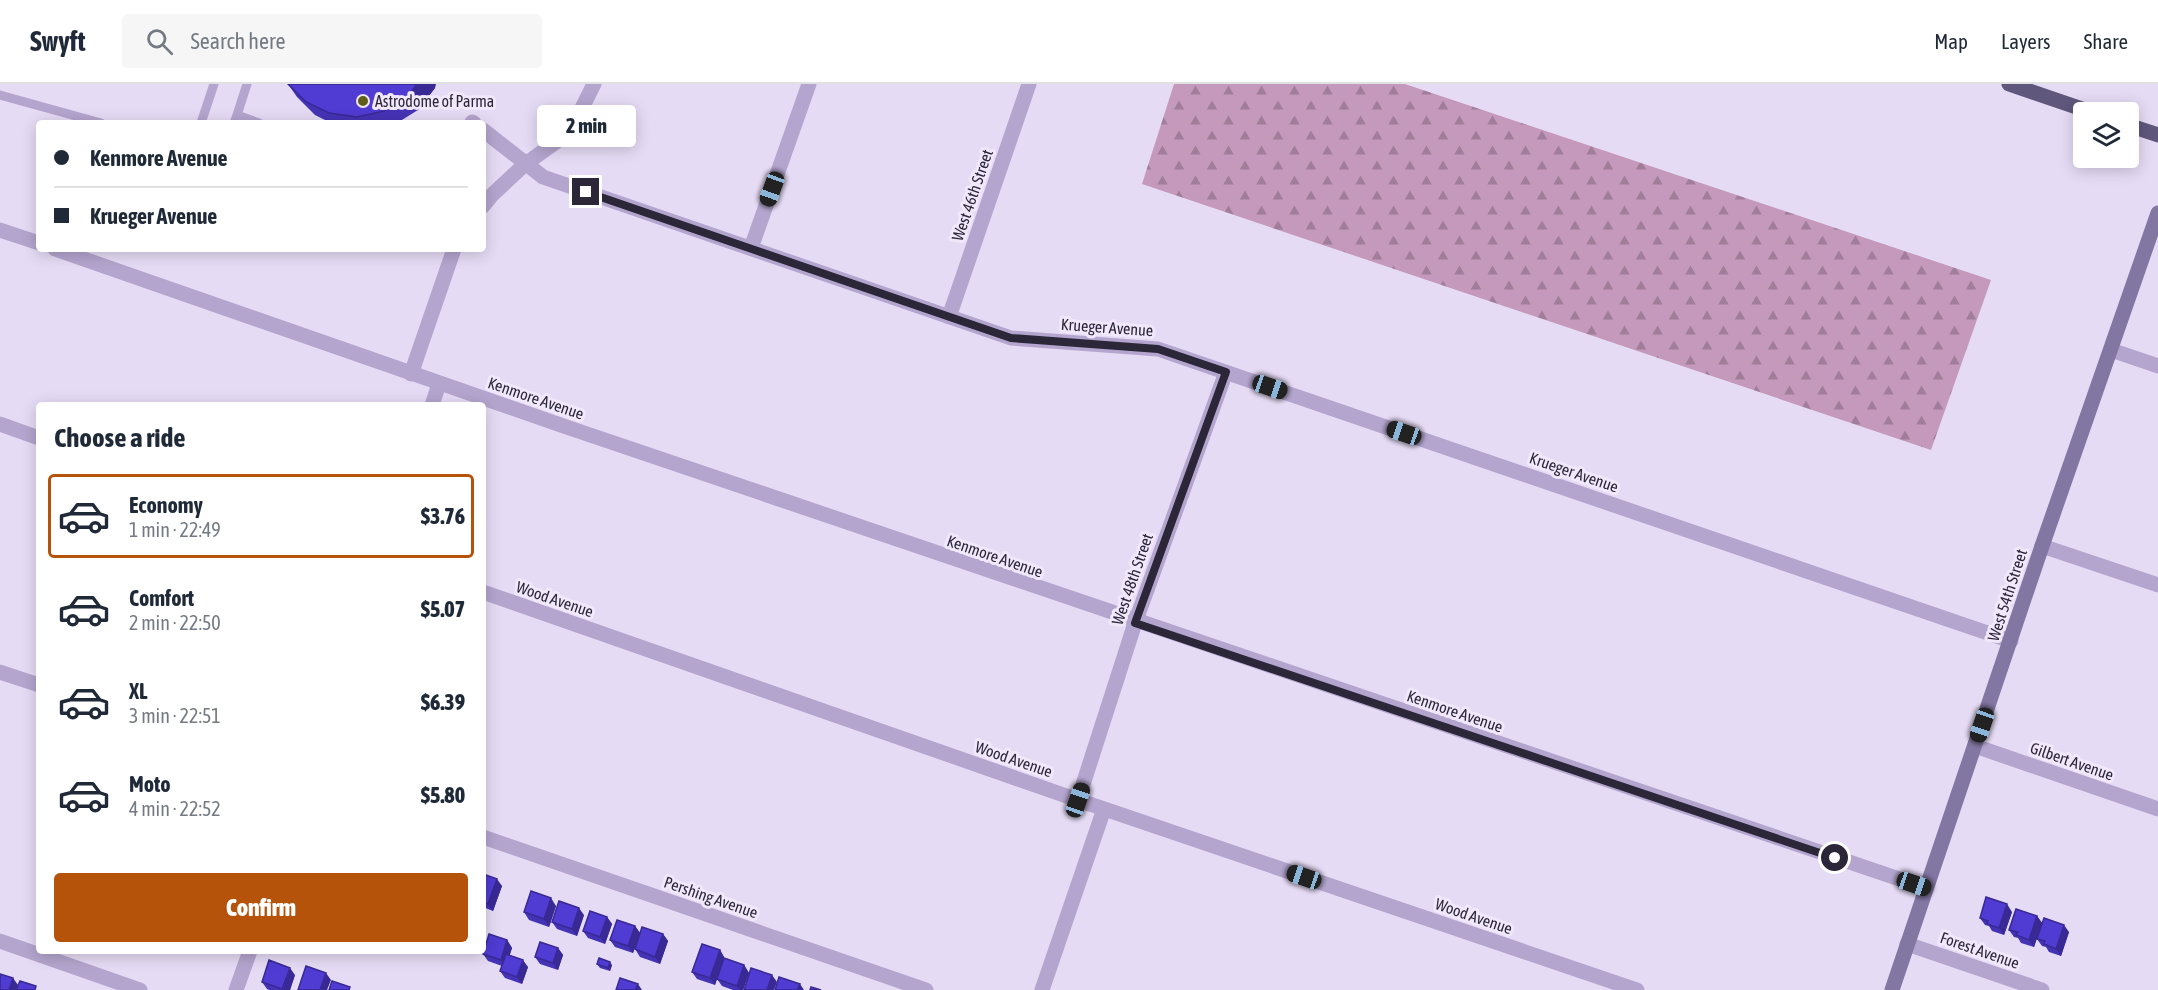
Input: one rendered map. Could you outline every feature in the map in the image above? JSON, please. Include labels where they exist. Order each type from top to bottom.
[{"type":"main road","points":[[2009,84],[2073,106]]},
{"type":"main road","points":[[2139,129],[2158,135]]},
{"type":"street","points":[[486,202],[524,165],[556,142],[578,116],[594,84]]},
{"type":"street","points":[[751,248],[809,84]]},
{"type":"street","name":"West 46th Street","points":[[949,317],[1029,84]]},
{"type":"street","name":"Krueger Avenue","points":[[486,133],[524,165],[543,177],[1011,338],[1158,349],[2011,641]]},
{"type":"street","name":"West 54th Street","points":[[1892,990],[2042,546],[2110,350],[2155,230],[2158,213]]},
{"type":"street","points":[[0,230],[36,242]]},
{"type":"street","name":"Kenmore Avenue","points":[[64,252],[439,384],[1135,623],[1926,888]]},
{"type":"street","points":[[411,374],[453,252]]},
{"type":"street","points":[[2110,350],[2158,366]]},
{"type":"street","name":"West 48th Street","points":[[1078,800],[1135,623],[1226,372]]},
{"type":"street","points":[[433,402],[439,384]]},
{"type":"street","points":[[0,424],[36,437]]},
{"type":"street","points":[[2042,546],[2158,585]]},
{"type":"street","name":"Wood Avenue","points":[[486,593],[1104,809],[1637,990]]},
{"type":"street","points":[[0,672],[36,684]]},
{"type":"street","name":"Gilbert Avenue","points":[[1975,746],[2158,809]]},
{"type":"street","points":[[1042,990],[1104,809]]},
{"type":"street","name":"Pershing Avenue","points":[[486,838],[926,990]]},
{"type":"street","points":[[0,941],[36,954]]},
{"type":"street","name":"Forest Avenue","points":[[1907,944],[2042,990]]},
{"type":"street","points":[[37,954],[140,990]]},
{"type":"street","points":[[236,990],[249,954]]},
{"type":"lane","points":[[202,120],[214,84]]},
{"type":"lane","points":[[235,119],[247,84]]},
{"type":"lane","points":[[0,95],[90,120]]},
{"type":"green space","points":[[1174,84],[1405,84],[1991,280],[1931,450],[1142,184]]},
{"type":"building","name":"Astrodome of Parma","points":[[288,84],[417,84],[408,96],[384,111],[357,117],[329,113],[306,102]]},
{"type":"building","points":[[486,875],[497,879],[488,904],[486,903]]},
{"type":"building","points":[[531,891],[551,898],[544,919],[524,912]]},
{"type":"building","points":[[1986,897],[2007,904],[1999,928],[1987,924],[1988,921],[1980,918]]},
{"type":"building","points":[[559,901],[579,908],[572,929],[552,922]]},
{"type":"building","points":[[2016,909],[2037,916],[2029,940],[2016,935],[2018,932],[2009,930]]},
{"type":"building","points":[[590,911],[607,917],[600,937],[583,931]]},
{"type":"building","points":[[2044,918],[2064,925],[2056,949],[2044,944],[2045,941],[2037,939]]},
{"type":"building","points":[[617,920],[635,926],[628,946],[610,940]]},
{"type":"building","points":[[642,927],[663,934],[655,957],[635,949]]},
{"type":"building","points":[[489,934],[507,940],[501,960],[483,954],[486,954]]},
{"type":"building","points":[[540,942],[558,948],[553,963],[535,957]]},
{"type":"building","points":[[702,944],[720,950],[710,978],[692,972]]},
{"type":"building","points":[[506,954],[523,960],[517,977],[500,971]]},
{"type":"building","points":[[599,958],[610,962],[608,968],[597,964]]},
{"type":"building","points":[[724,958],[744,965],[737,986],[717,979]]},
{"type":"building","points":[[269,960],[290,968],[282,989],[262,982]]},
{"type":"building","points":[[306,966],[326,973],[320,990],[298,990]]},
{"type":"building","points":[[751,968],[772,975],[767,990],[744,990]]},
{"type":"building","points":[[0,974],[13,978],[9,990],[0,990]]},
{"type":"building","points":[[779,977],[800,984],[797,990],[775,990]]},
{"type":"building","points":[[620,978],[638,984],[635,990],[616,990]]},
{"type":"building","points":[[20,981],[36,986],[35,990],[16,990]]},
{"type":"building","points":[[332,981],[350,987],[349,990],[329,990]]},
{"type":"place","name":"Astrodome of Parma","points":[[363,101]]},
{"type":"route","points":[[586,192],[1011,338],[1158,349],[1226,372],[1135,623],[1835,858]]}]
